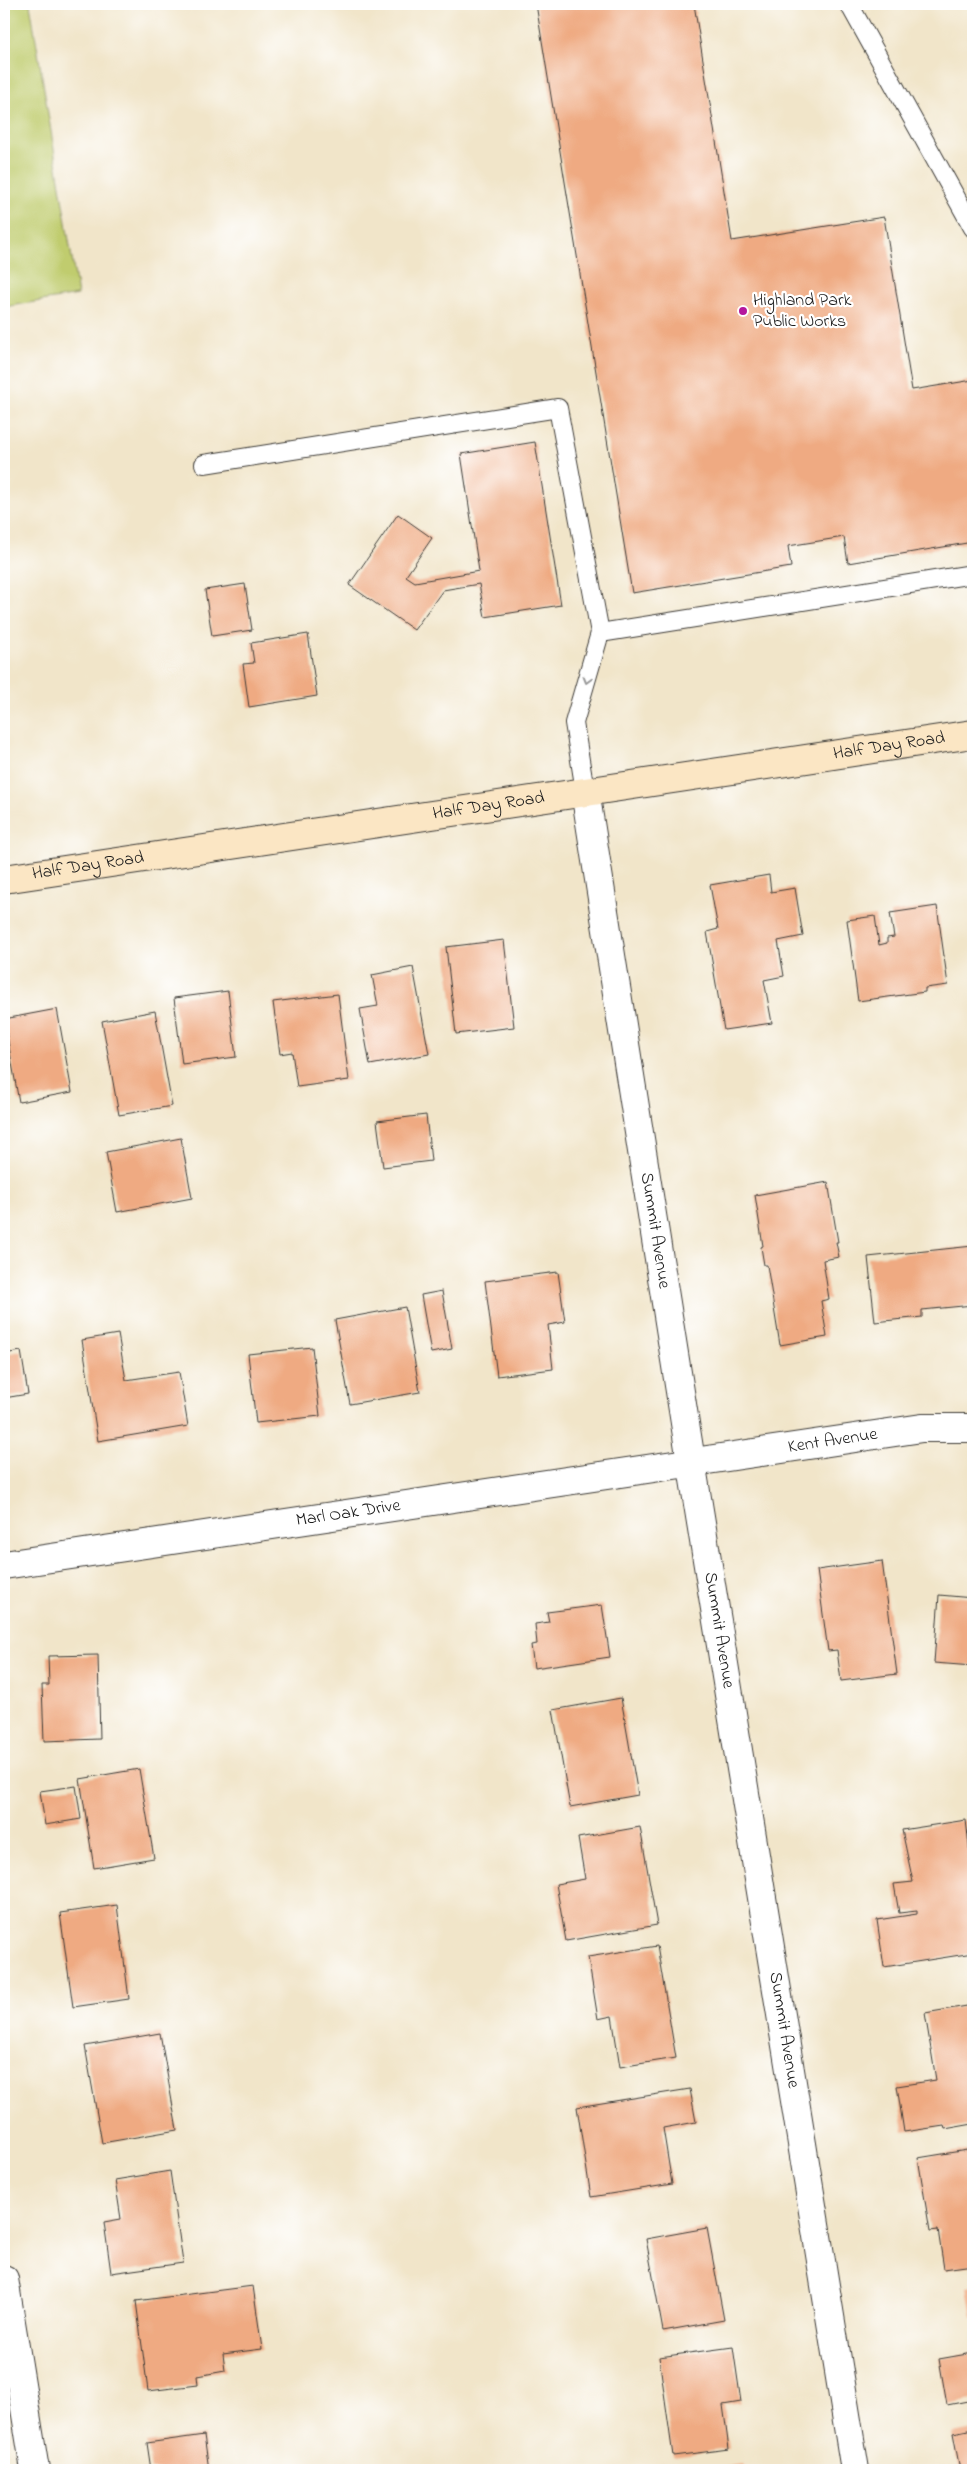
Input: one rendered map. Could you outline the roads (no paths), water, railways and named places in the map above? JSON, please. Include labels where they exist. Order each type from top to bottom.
[{"type":"main road","name":"Half Day Road","points":[[4,879],[973,734]]},
{"type":"street","name":"Summit Avenue","points":[[585,791],[691,1462],[855,2470]]},
{"type":"street","name":"Kent Avenue","points":[[691,1462],[922,1428],[973,1428]]},
{"type":"street","name":"Marl Oak Drive","points":[[4,1565],[691,1462]]},
{"type":"street","points":[[4,2279],[35,2470]]},
{"type":"lane","points":[[849,4],[973,228]]},
{"type":"lane","points":[[204,464],[558,408],[600,633],[574,723],[585,791]]},
{"type":"lane","points":[[600,633],[973,574]]},
{"type":"place","name":"Highland Park Public Works","points":[[743,311]]}]
